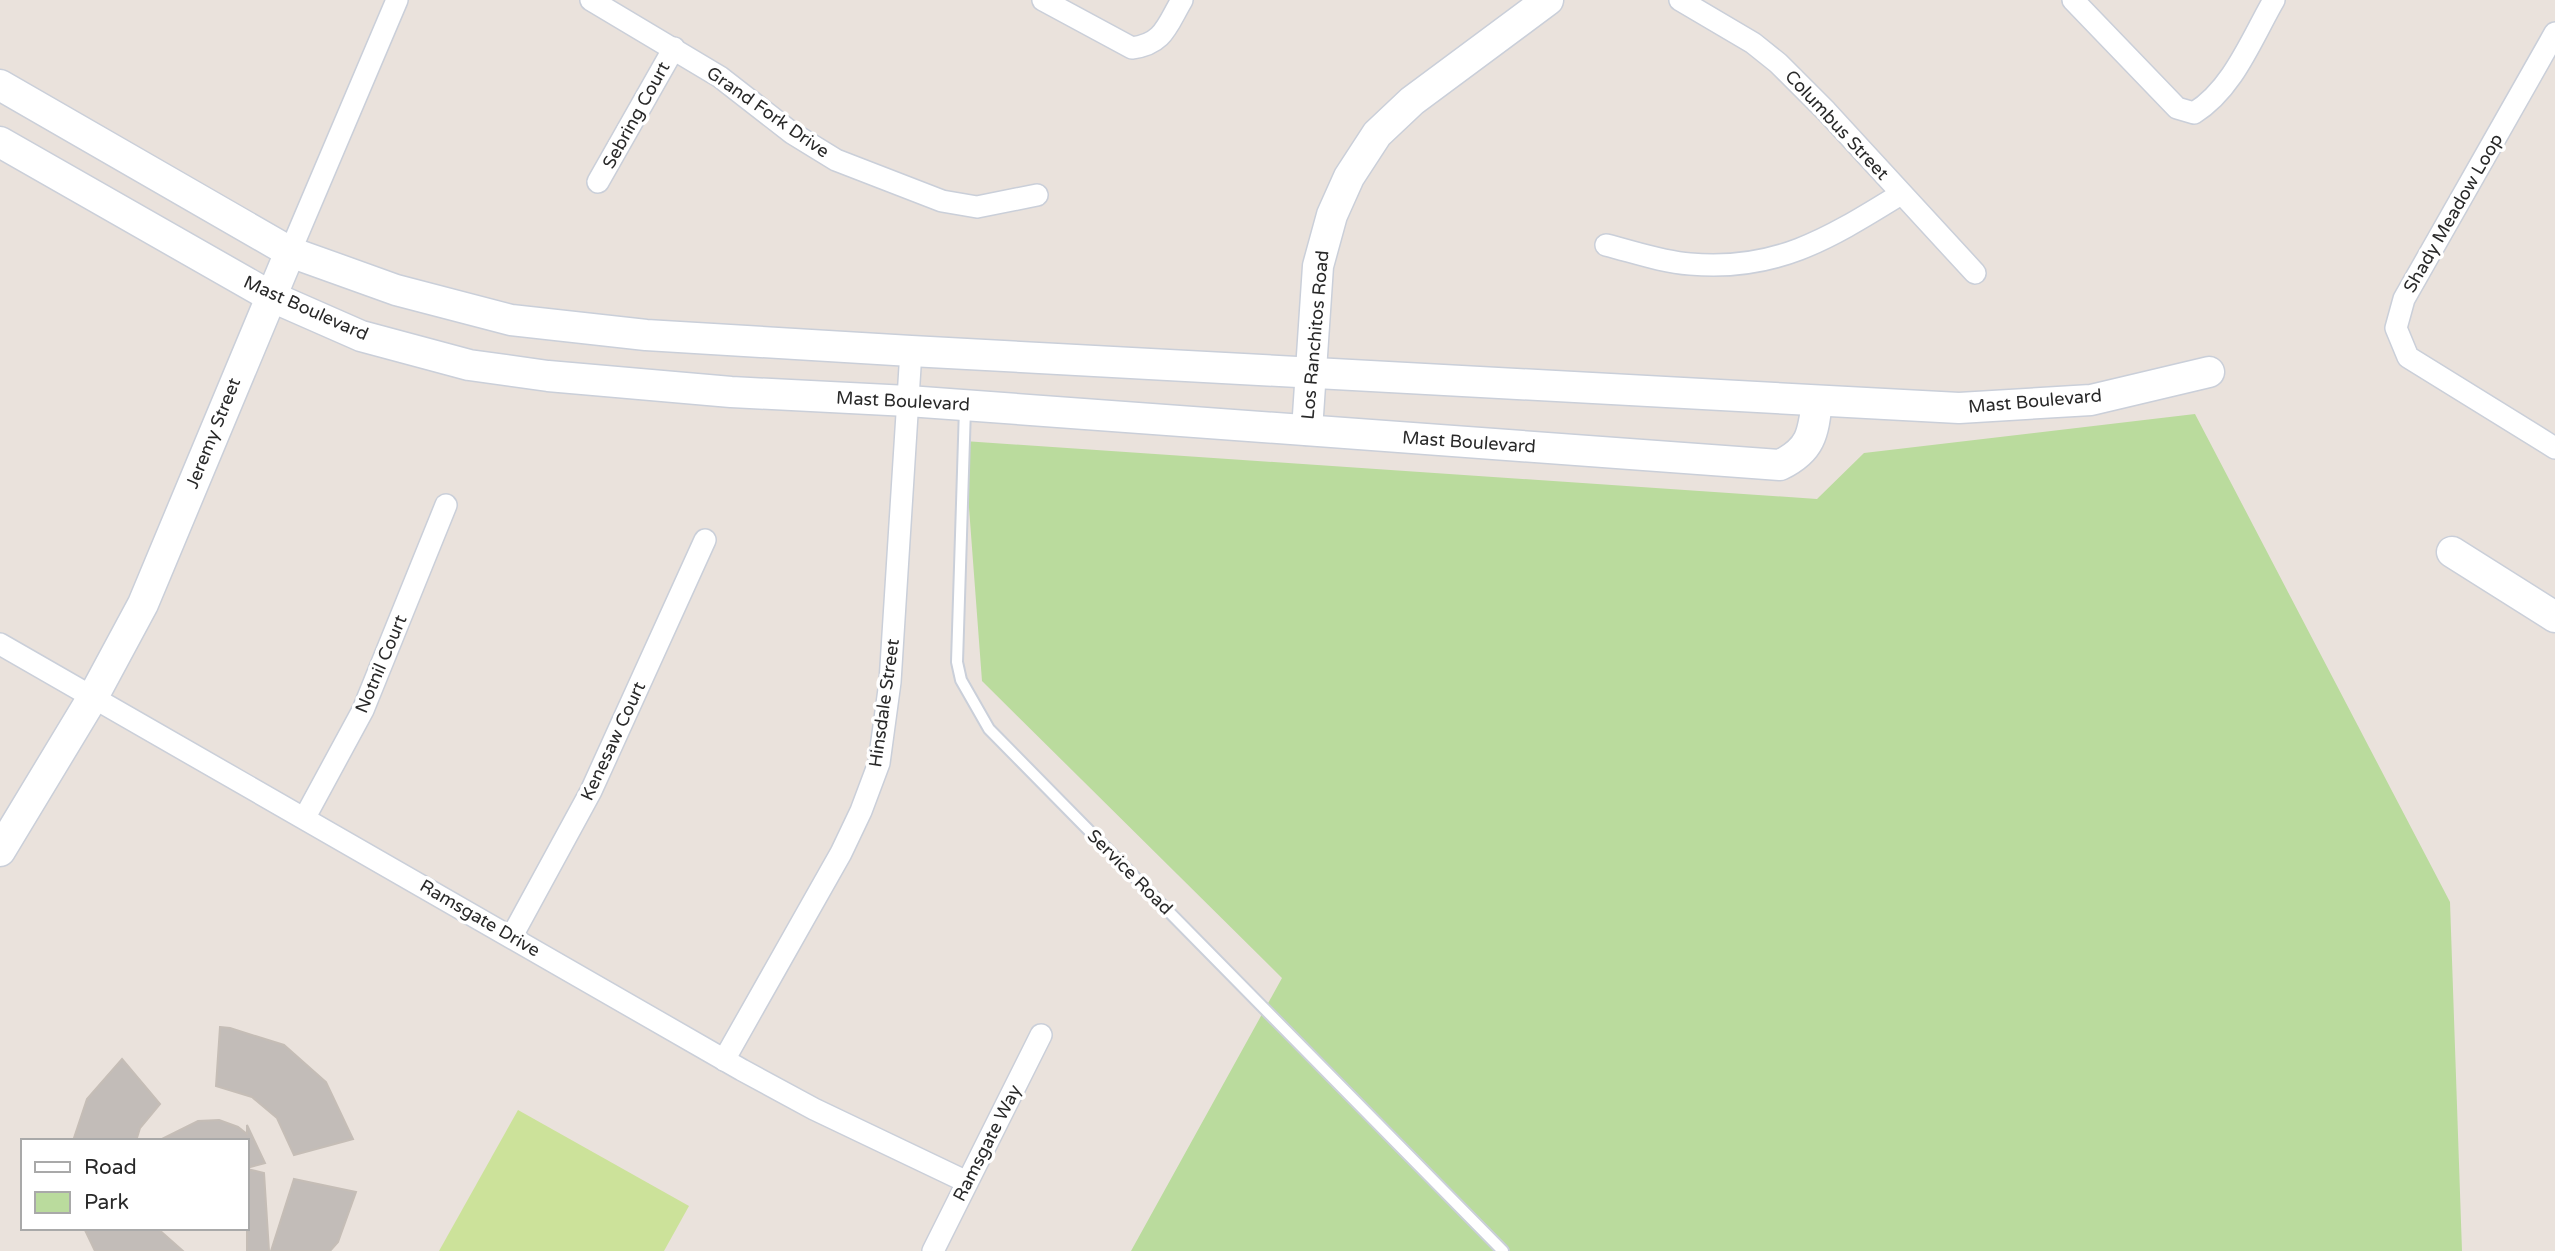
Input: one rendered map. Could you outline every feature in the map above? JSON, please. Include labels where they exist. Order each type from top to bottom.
[{"type":"street","name":"Jeremy Street","points":[[0,852],[93,697],[143,604],[270,296],[397,0]]},
{"type":"street","name":"Grand Fork Drive","points":[[591,0],[720,77],[792,133],[836,160],[942,201],[977,207],[1037,195]]},
{"type":"street","points":[[1043,0],[1132,48],[1149,46],[1161,36],[1182,0]]},
{"type":"street","name":"Los Ranchitos Road","points":[[1307,430],[1318,266],[1332,215],[1355,166],[1377,134],[1412,101],[1548,0]]},
{"type":"street","name":"Columbus Street","points":[[1680,0],[1753,43],[1778,63],[1826,110],[1975,273]]},
{"type":"street","points":[[2073,0],[2177,108],[2194,113],[2205,106],[2225,85],[2274,0]]},
{"type":"street","name":"Shady Meadow Loop","points":[[2555,33],[2404,299],[2396,328],[2408,357],[2555,448]]},
{"type":"street","name":"Sebring Court","points":[[598,182],[674,48]]},
{"type":"street","name":"Mast Boulevard","points":[[0,85],[289,252],[396,290],[511,320],[646,335],[1958,408],[2091,400],[2209,372]]},
{"type":"street","name":"Mast Boulevard","points":[[0,142],[270,296],[361,336],[469,365],[548,376],[718,391],[908,401],[1780,465],[1798,456],[1814,430],[1817,402]]},
{"type":"street","points":[[1606,245],[1689,264],[1761,261],[1819,242],[1901,194]]},
{"type":"street","name":"Hinsdale Street","points":[[724,1060],[841,853],[862,811],[879,763],[890,682],[911,351]]},
{"type":"street","name":"Notnil Court","points":[[305,817],[363,710],[446,505]]},
{"type":"street","name":"Kenesaw Court","points":[[512,936],[592,791],[705,540]]},
{"type":"street","points":[[2452,552],[2555,617]]},
{"type":"street","name":"Ramsgate Drive","points":[[0,644],[724,1060],[814,1110],[967,1182]]},
{"type":"street","name":"Ramsgate Way","points":[[933,1251],[1041,1035]]},
{"type":"lane","name":"Service Road","points":[[965,405],[957,662],[961,680],[989,729],[1503,1251]]},
{"type":"green space","points":[[2195,414],[2450,902],[2462,1251],[1131,1251],[1282,978],[982,681],[964,441],[1817,499],[1864,453]]},
{"type":"green space","points":[[518,1110],[689,1206],[664,1251],[439,1251]]},
{"type":"building","points":[[220,1027],[284,1045],[326,1082],[353,1139],[294,1155],[277,1118],[252,1097],[216,1086]]},
{"type":"building","points":[[122,1059],[160,1104],[140,1128],[137,1139],[74,1139],[87,1099]]},
{"type":"building","points":[[219,1120],[238,1127],[247,1134],[247,1125],[265,1163],[248,1168],[248,1139],[162,1139],[198,1121]]},
{"type":"building","points":[[248,1169],[264,1173],[269,1251],[247,1251]]},
{"type":"building","points":[[294,1179],[356,1192],[338,1242],[330,1251],[271,1251]]},
{"type":"building","points":[[85,1230],[159,1230],[183,1251],[95,1251]]}]
